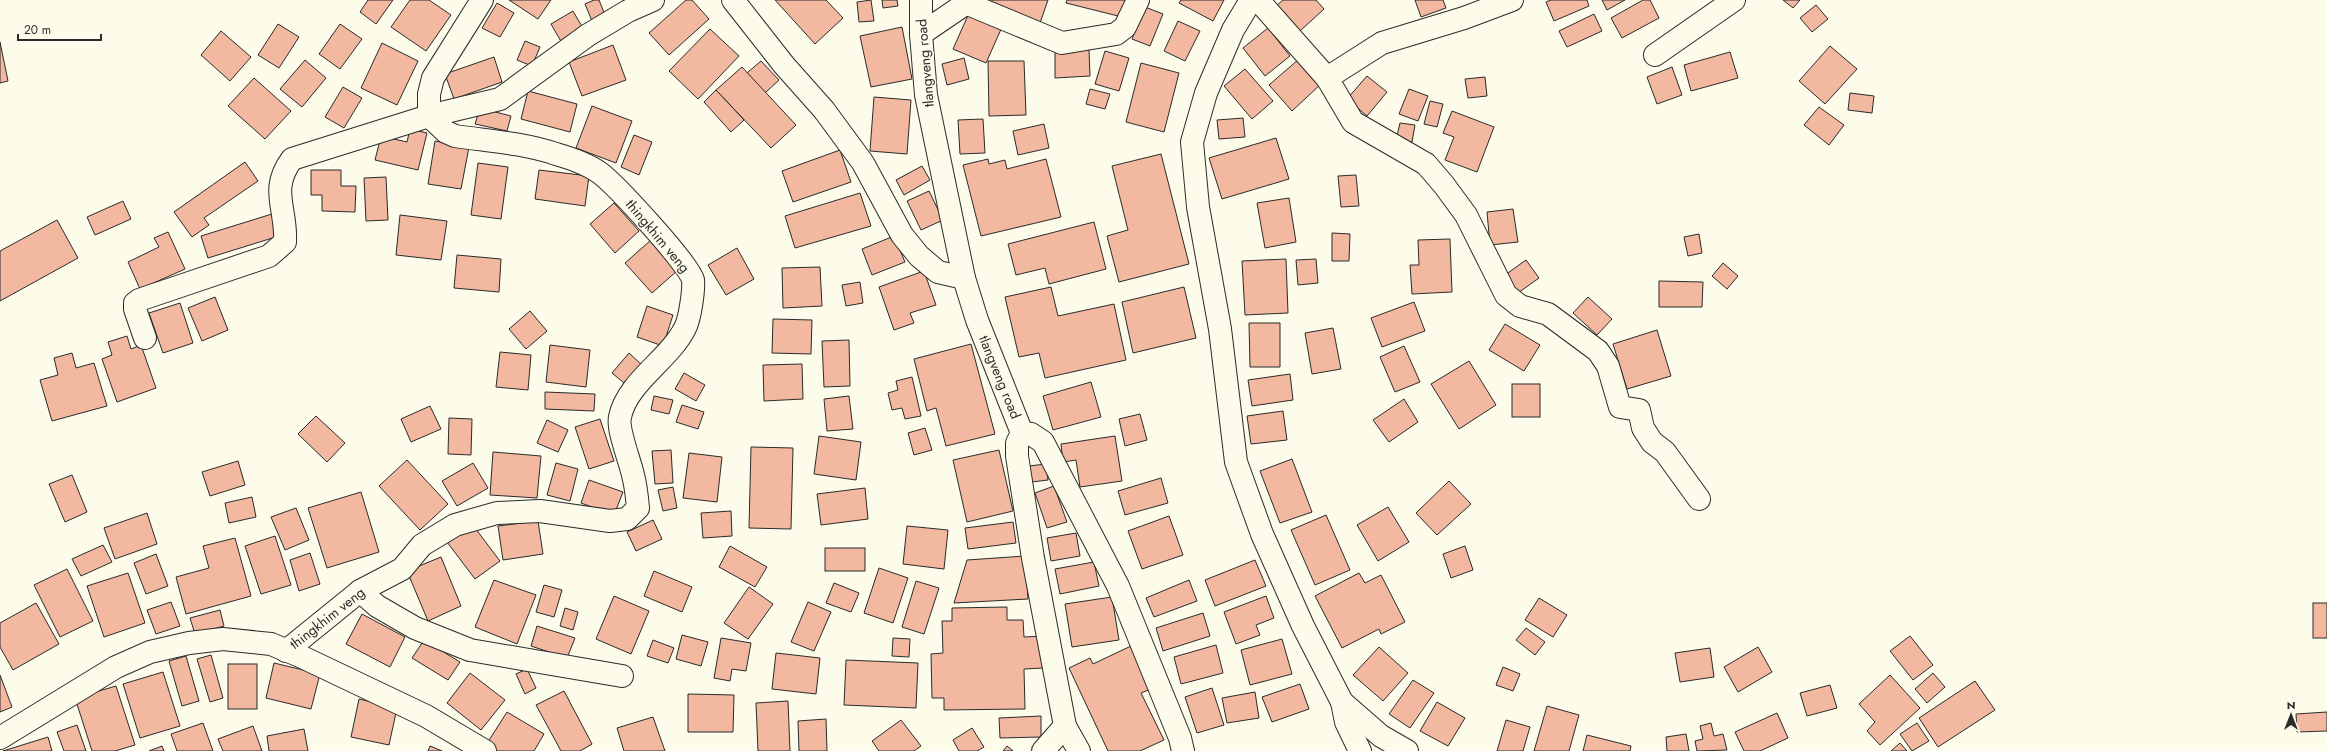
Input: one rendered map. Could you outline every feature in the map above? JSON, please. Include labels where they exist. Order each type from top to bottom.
[{"type":"main road","points":[[429,116],[429,94],[433,78],[482,0]]},
{"type":"main road","points":[[145,338],[134,309],[134,303],[269,256],[285,242],[280,190],[282,172],[292,159],[429,116],[500,99],[588,35],[628,11],[653,0]]},
{"type":"main road","points":[[733,0],[784,65],[824,110],[863,163],[902,235],[919,256],[938,272],[964,278]]},
{"type":"main road","name":"tlangveng road","points":[[921,0],[921,34],[926,95],[964,278],[977,320],[1022,433],[1017,443],[1019,469],[1033,558],[1065,726],[1080,751]]},
{"type":"main road","points":[[921,34],[969,2],[1062,42],[1116,34],[1124,27],[1138,0]]},
{"type":"main road","points":[[1251,0],[1233,30],[1206,93],[1192,142],[1198,206],[1220,329],[1236,462],[1262,534],[1304,626],[1342,702],[1346,722],[1360,751]]},
{"type":"main road","points":[[1258,0],[1327,78],[1354,122],[1426,164],[1444,185],[1466,215],[1506,295],[1520,306],[1548,314],[1598,351],[1608,366],[1620,407],[1639,410],[1646,433],[1652,442],[1665,452],[1699,498]]},
{"type":"main road","points":[[1327,78],[1382,44],[1464,18],[1512,0]]},
{"type":"main road","points":[[1655,55],[1734,0]]},
{"type":"main road","name":"thingkhim veng","points":[[286,650],[360,591],[402,568],[422,545],[456,525],[497,513],[540,511],[610,521],[627,519],[638,508],[637,495],[619,418],[628,396],[658,363],[686,327],[693,293],[692,279],[686,266],[625,197],[600,172],[556,154],[524,146],[456,136],[446,132],[429,116]]},
{"type":"main road","points":[[1022,433],[1024,432],[1031,434],[1043,442],[1118,586],[1180,738],[1183,751]]},
{"type":"main road","points":[[360,591],[377,606],[415,628],[470,650],[622,676]]},
{"type":"main road","points":[[0,738],[116,667],[150,652],[189,643],[223,639],[271,644],[286,650],[426,716],[485,751]]},
{"type":"main road","points":[[1342,702],[1382,736],[1407,751]]},
{"type":"main road","points":[[1043,751],[1065,726]]},
{"type":"building","points":[[368,0],[393,0],[376,24],[360,12]]},
{"type":"building","points":[[410,0],[429,0],[451,15],[426,51],[391,27]]},
{"type":"building","points":[[509,0],[551,0],[538,19]]},
{"type":"building","points":[[594,0],[599,0],[605,15],[592,21],[585,4]]},
{"type":"building","points":[[686,0],[692,0],[709,19],[669,55],[649,33]]},
{"type":"building","points":[[775,0],[826,0],[843,18],[815,44]]},
{"type":"building","points":[[871,0],[874,21],[859,22],[857,2]]},
{"type":"building","points":[[882,0],[897,0],[898,6],[883,8]]},
{"type":"building","points":[[992,0],[1048,0],[1040,23],[990,6]]},
{"type":"building","points":[[1067,0],[1127,0],[1122,17],[1066,3]]},
{"type":"building","points":[[1181,0],[1224,0],[1213,21],[1179,3]]},
{"type":"building","points":[[1283,0],[1316,0],[1324,9],[1300,31],[1276,6]]},
{"type":"building","points":[[1415,0],[1443,0],[1446,8],[1421,17]]},
{"type":"building","points":[[1551,0],[1587,0],[1589,6],[1554,21],[1546,2]]},
{"type":"building","points":[[1602,0],[1625,0],[1607,10]]},
{"type":"building","points":[[1643,0],[1650,0],[1659,18],[1622,38],[1611,18]]},
{"type":"building","points":[[1783,0],[1800,0],[1793,8]]},
{"type":"building","points":[[497,3],[514,13],[500,37],[482,28]]},
{"type":"building","points":[[1816,5],[1828,19],[1812,32],[1800,18]]},
{"type":"building","points":[[1145,7],[1163,14],[1150,46],[1132,39]]},
{"type":"building","points":[[573,11],[584,30],[562,43],[551,24]]},
{"type":"building","points":[[969,13],[1002,27],[986,63],[953,49]]},
{"type":"building","points":[[1594,14],[1602,31],[1567,47],[1559,31]]},
{"type":"building","points":[[1178,21],[1200,31],[1185,61],[1164,51]]},
{"type":"building","points":[[278,24],[299,37],[279,68],[258,55]]},
{"type":"building","points":[[340,24],[362,39],[340,69],[319,54]]},
{"type":"building","points":[[902,27],[912,79],[871,87],[860,36]]},
{"type":"building","points":[[1268,28],[1290,56],[1265,76],[1243,48]]},
{"type":"building","points":[[710,29],[739,56],[698,99],[669,71]]},
{"type":"building","points":[[221,31],[251,57],[230,81],[201,55]]},
{"type":"building","points":[[525,41],[540,47],[532,66],[517,60]]},
{"type":"building","points":[[0,42],[8,81],[0,83]]},
{"type":"building","points":[[382,43],[418,61],[397,105],[361,88]]},
{"type":"building","points":[[613,45],[626,80],[582,96],[569,62]]},
{"type":"building","points":[[1830,46],[1857,69],[1825,104],[1799,81]]},
{"type":"building","points":[[1089,50],[1090,76],[1055,78],[1055,52]]},
{"type":"building","points":[[1105,51],[1129,58],[1119,91],[1095,84]]},
{"type":"building","points":[[1730,52],[1738,78],[1691,91],[1684,65]]},
{"type":"building","points":[[494,57],[502,82],[454,99],[445,74]]},
{"type":"building","points":[[964,58],[969,79],[947,85],[942,64]]},
{"type":"building","points":[[1299,59],[1321,84],[1292,111],[1269,85]]},
{"type":"building","points":[[305,60],[326,78],[302,107],[280,89]]},
{"type":"building","points":[[761,61],[779,80],[765,93],[747,73]]},
{"type":"building","points":[[988,61],[1024,61],[1026,115],[989,116]]},
{"type":"building","points":[[1141,63],[1179,73],[1164,132],[1126,122]]},
{"type":"building","points":[[742,67],[796,125],[771,148],[716,90]]},
{"type":"building","points":[[1672,67],[1682,95],[1657,104],[1647,77]]},
{"type":"building","points":[[1245,69],[1273,101],[1252,119],[1224,86]]},
{"type":"building","points":[[1367,76],[1387,92],[1367,116],[1347,99]]},
{"type":"building","points":[[1485,77],[1487,96],[1468,98],[1465,79]]},
{"type":"building","points":[[254,78],[291,111],[265,139],[228,106]]},
{"type":"building","points":[[343,87],[362,98],[344,128],[325,117]]},
{"type":"building","points":[[1090,89],[1110,94],[1105,109],[1086,104]]},
{"type":"building","points":[[1409,89],[1428,96],[1418,121],[1399,114]]},
{"type":"building","points":[[716,90],[744,120],[731,132],[704,102]]},
{"type":"building","points":[[528,91],[577,104],[570,132],[521,119]]},
{"type":"building","points":[[1850,93],[1874,96],[1872,113],[1848,110]]},
{"type":"building","points":[[874,97],[911,100],[907,154],[870,151]]},
{"type":"building","points":[[1430,101],[1443,104],[1437,127],[1424,124]]},
{"type":"building","points":[[592,106],[632,121],[616,163],[576,148]]},
{"type":"building","points":[[1819,107],[1844,125],[1829,145],[1804,125]]},
{"type":"building","points":[[480,108],[511,116],[507,131],[475,124]]},
{"type":"building","points":[[1452,111],[1494,127],[1477,172],[1445,160],[1454,137],[1443,133]]},
{"type":"building","points":[[1243,118],[1245,137],[1219,139],[1217,120]]},
{"type":"building","points":[[983,119],[985,153],[960,154],[958,120]]},
{"type":"building","points":[[1400,123],[1415,125],[1412,142],[1396,140]]},
{"type":"building","points":[[1044,124],[1049,148],[1018,155],[1013,131]]},
{"type":"building","points":[[410,129],[427,133],[418,170],[375,160],[381,136],[407,142]]},
{"type":"building","points":[[634,135],[652,142],[639,175],[621,167]]},
{"type":"building","points":[[1276,138],[1289,179],[1222,199],[1209,158]]},
{"type":"building","points":[[435,141],[469,147],[461,189],[428,184]]},
{"type":"building","points":[[840,150],[851,182],[793,202],[782,171]]},
{"type":"building","points":[[1161,154],[1189,264],[1119,282],[1107,236],[1128,230],[1112,166]]},
{"type":"building","points":[[988,159],[989,164],[1005,160],[1007,169],[1046,159],[1061,217],[981,236],[963,165]]},
{"type":"building","points":[[245,162],[258,181],[204,218],[209,225],[192,237],[174,212]]},
{"type":"building","points":[[478,163],[508,167],[501,219],[471,215]]},
{"type":"building","points":[[922,166],[930,180],[904,195],[896,180]]},
{"type":"building","points":[[311,170],[341,170],[341,186],[356,186],[355,212],[322,211],[322,195],[311,195]]},
{"type":"building","points":[[539,170],[589,176],[585,206],[535,199]]},
{"type":"building","points":[[1356,175],[1359,206],[1341,207],[1338,176]]},
{"type":"building","points":[[386,177],[388,220],[366,221],[364,178]]},
{"type":"building","points":[[929,191],[943,220],[921,230],[907,201]]},
{"type":"building","points":[[860,193],[871,226],[795,248],[785,216]]},
{"type":"building","points":[[1289,198],[1296,242],[1265,248],[1257,203]]},
{"type":"building","points":[[123,201],[131,219],[95,235],[87,217]]},
{"type":"building","points":[[614,203],[639,231],[615,253],[590,224]]},
{"type":"building","points":[[1513,209],[1518,242],[1490,245],[1487,212]]},
{"type":"building","points":[[272,214],[279,236],[208,258],[201,236]]},
{"type":"building","points":[[400,215],[447,221],[441,260],[396,255]]},
{"type":"building","points":[[57,220],[78,258],[0,301],[0,251]]},
{"type":"building","points":[[1094,222],[1106,269],[1049,284],[1045,268],[1016,275],[1008,244]]},
{"type":"building","points":[[168,232],[185,269],[140,289],[128,262],[159,247],[154,238]]},
{"type":"building","points":[[1332,233],[1350,234],[1349,261],[1332,261]]},
{"type":"building","points":[[1699,234],[1702,253],[1688,256],[1684,237]]},
{"type":"building","points":[[894,236],[905,262],[872,275],[862,249]]},
{"type":"building","points":[[1450,239],[1452,292],[1412,294],[1410,265],[1419,265],[1418,240]]},
{"type":"building","points":[[651,240],[678,270],[652,293],[625,263]]},
{"type":"building","points":[[737,248],[754,279],[726,295],[708,265]]},
{"type":"building","points":[[457,255],[501,259],[499,292],[454,288]]},
{"type":"building","points":[[1286,259],[1288,313],[1245,315],[1242,261]]},
{"type":"building","points":[[1316,259],[1318,283],[1298,285],[1296,260]]},
{"type":"building","points":[[1526,260],[1539,278],[1518,293],[1505,275]]},
{"type":"building","points":[[1723,263],[1738,276],[1727,289],[1712,276]]},
{"type":"building","points":[[820,267],[822,306],[783,308],[782,268]]},
{"type":"building","points":[[924,271],[936,305],[910,313],[914,323],[894,330],[879,287]]},
{"type":"building","points":[[1659,281],[1703,282],[1702,307],[1659,307]]},
{"type":"building","points":[[860,282],[863,303],[846,306],[842,285]]},
{"type":"building","points":[[1051,287],[1058,316],[1114,304],[1126,360],[1045,378],[1039,353],[1019,357],[1005,297]]},
{"type":"building","points":[[1184,287],[1196,338],[1133,353],[1122,302]]},
{"type":"building","points":[[215,297],[228,330],[202,341],[188,308]]},
{"type":"building","points":[[1588,297],[1612,319],[1597,335],[1573,313]]},
{"type":"building","points":[[1414,302],[1425,331],[1382,347],[1371,318]]},
{"type":"building","points":[[180,303],[193,343],[163,353],[149,313]]},
{"type":"building","points":[[647,306],[673,315],[663,346],[637,337]]},
{"type":"building","points":[[530,311],[547,331],[526,349],[509,329]]},
{"type":"building","points":[[773,319],[812,320],[811,354],[772,353]]},
{"type":"building","points":[[1249,323],[1280,323],[1280,367],[1250,367]]},
{"type":"building","points":[[1505,324],[1540,345],[1524,371],[1489,350]]},
{"type":"building","points":[[1333,328],[1341,369],[1312,374],[1305,333]]},
{"type":"building","points":[[1657,330],[1671,376],[1627,389],[1613,344]]},
{"type":"building","points":[[127,336],[131,349],[141,345],[156,388],[117,402],[102,359],[112,355],[108,342]]},
{"type":"building","points":[[849,340],[850,386],[824,387],[822,341]]},
{"type":"building","points":[[971,344],[995,434],[946,446],[936,408],[927,411],[914,359]]},
{"type":"building","points":[[550,345],[590,350],[586,387],[546,382]]},
{"type":"building","points":[[1404,346],[1420,382],[1395,392],[1380,357]]},
{"type":"building","points":[[500,352],[531,355],[528,390],[496,387]]},
{"type":"building","points":[[72,353],[76,368],[94,363],[107,406],[52,421],[40,380],[58,375],[54,358]]},
{"type":"building","points":[[629,353],[641,364],[624,383],[612,373]]},
{"type":"building","points":[[1469,361],[1496,405],[1459,429],[1431,384]]},
{"type":"building","points":[[802,364],[803,399],[764,401],[763,365]]},
{"type":"building","points":[[684,373],[705,385],[696,401],[675,389]]},
{"type":"building","points":[[1290,374],[1293,400],[1252,406],[1248,380]]},
{"type":"building","points":[[912,377],[921,416],[905,419],[902,408],[892,410],[888,393],[898,390],[896,381]]},
{"type":"building","points":[[1091,382],[1101,417],[1053,430],[1043,396]]},
{"type":"building","points":[[1512,384],[1540,384],[1540,417],[1512,417]]},
{"type":"building","points":[[545,392],[595,394],[594,411],[545,409]]},
{"type":"building","points":[[654,396],[673,400],[669,414],[651,410]]},
{"type":"building","points":[[849,396],[853,429],[827,431],[824,399]]},
{"type":"building","points":[[1404,399],[1418,422],[1389,442],[1373,420]]},
{"type":"building","points":[[682,405],[704,412],[698,429],[676,422]]},
{"type":"building","points":[[430,406],[441,429],[411,442],[401,419]]},
{"type":"building","points":[[1283,411],[1287,440],[1251,444],[1247,416]]},
{"type":"building","points":[[1140,414],[1147,440],[1125,446],[1119,419]]},
{"type":"building","points":[[316,416],[345,443],[327,462],[298,434]]},
{"type":"building","points":[[449,418],[472,419],[471,455],[448,454]]},
{"type":"building","points":[[600,419],[614,461],[589,469],[575,427]]},
{"type":"building","points":[[547,420],[568,430],[558,452],[537,443]]},
{"type":"building","points":[[925,428],[932,450],[914,455],[908,433]]},
{"type":"building","points":[[819,436],[861,442],[856,480],[814,474]]},
{"type":"building","points":[[1115,436],[1122,481],[1080,487],[1076,460],[1063,462],[1061,444]]},
{"type":"building","points":[[751,447],[793,448],[791,529],[749,528]]},
{"type":"building","points":[[671,450],[673,483],[655,484],[652,451]]},
{"type":"building","points":[[999,450],[1013,511],[967,522],[953,460]]},
{"type":"building","points":[[493,452],[541,456],[537,498],[490,495]]},
{"type":"building","points":[[689,453],[722,457],[717,502],[683,498]]},
{"type":"building","points":[[1292,459],[1312,512],[1280,523],[1260,471]]},
{"type":"building","points":[[407,460],[448,504],[420,530],[379,486]]},
{"type":"building","points":[[238,461],[245,485],[210,496],[202,472]]},
{"type":"building","points":[[473,463],[488,488],[457,506],[442,481]]},
{"type":"building","points":[[556,463],[578,469],[570,501],[547,495]]},
{"type":"building","points":[[1046,464],[1048,480],[1032,482],[1029,466]]},
{"type":"building","points":[[72,475],[87,512],[65,522],[49,484]]},
{"type":"building","points":[[1161,478],[1168,503],[1125,515],[1118,491]]},
{"type":"building","points":[[589,480],[623,492],[614,515],[581,503]]},
{"type":"building","points":[[1449,481],[1471,504],[1437,535],[1416,513]]},
{"type":"building","points":[[1054,486],[1067,522],[1047,528],[1035,493]]},
{"type":"building","points":[[673,487],[677,508],[663,511],[658,490]]},
{"type":"building","points":[[865,488],[868,519],[821,525],[817,494]]},
{"type":"building","points":[[361,492],[379,552],[327,568],[308,508]]},
{"type":"building","points":[[252,497],[256,517],[229,523],[225,503]]},
{"type":"building","points":[[1388,507],[1409,542],[1378,561],[1357,525]]},
{"type":"building","points":[[296,508],[309,540],[285,550],[271,517]]},
{"type":"building","points":[[731,511],[732,536],[703,538],[701,513]]},
{"type":"building","points":[[147,513],[157,544],[115,559],[104,528]]},
{"type":"building","points":[[1326,515],[1350,570],[1315,585],[1291,530]]},
{"type":"building","points":[[1169,516],[1183,555],[1142,569],[1128,531]]},
{"type":"building","points":[[653,520],[662,539],[636,551],[627,532]]},
{"type":"building","points":[[538,521],[543,554],[503,560],[498,526]]},
{"type":"building","points":[[1013,522],[1016,543],[968,549],[965,528]]},
{"type":"building","points":[[472,524],[500,561],[475,579],[447,542]]},
{"type":"building","points":[[907,526],[948,530],[944,569],[903,564]]},
{"type":"building","points":[[1076,533],[1080,556],[1051,561],[1047,538]]},
{"type":"building","points":[[275,536],[291,585],[261,594],[245,546]]},
{"type":"building","points":[[235,538],[251,596],[186,614],[176,577],[209,568],[203,546]]},
{"type":"building","points":[[103,545],[112,562],[81,576],[72,559]]},
{"type":"building","points":[[730,546],[767,567],[755,587],[719,567]]},
{"type":"building","points":[[1465,546],[1473,570],[1451,578],[1443,554]]},
{"type":"building","points":[[825,548],[865,548],[865,571],[825,571]]},
{"type":"building","points":[[310,553],[320,584],[299,591],[290,560]]},
{"type":"building","points":[[156,554],[168,586],[146,594],[134,563]]},
{"type":"building","points":[[1025,556],[1028,599],[954,603],[967,560]]},
{"type":"building","points":[[441,557],[461,606],[428,621],[407,571]]},
{"type":"building","points":[[1255,560],[1266,586],[1215,606],[1205,580]]},
{"type":"building","points":[[1094,562],[1099,586],[1060,594],[1055,569]]},
{"type":"building","points":[[879,568],[908,578],[893,623],[864,613]]},
{"type":"building","points":[[67,569],[93,621],[60,637],[34,585]]},
{"type":"building","points":[[654,571],[692,587],[682,612],[644,596]]},
{"type":"building","points":[[128,573],[145,623],[104,637],[87,586]]},
{"type":"building","points":[[1359,573],[1365,583],[1381,575],[1405,622],[1381,634],[1379,629],[1342,648],[1315,596]]},
{"type":"building","points":[[494,580],[536,595],[517,644],[475,627]]},
{"type":"building","points":[[1189,580],[1197,601],[1154,617],[1146,598]]},
{"type":"building","points":[[916,581],[939,588],[924,634],[902,627]]},
{"type":"building","points":[[834,583],[859,593],[851,612],[826,603]]},
{"type":"building","points":[[544,585],[562,590],[554,617],[536,612]]},
{"type":"building","points":[[749,587],[773,604],[748,639],[724,623]]},
{"type":"building","points":[[614,596],[649,611],[631,654],[596,639]]},
{"type":"building","points":[[1266,596],[1274,618],[1256,625],[1260,635],[1236,644],[1224,612]]},
{"type":"building","points":[[1112,597],[1119,640],[1072,647],[1065,604]]},
{"type":"building","points":[[1539,598],[1567,615],[1553,637],[1525,620]]},
{"type":"building","points":[[171,602],[180,626],[156,634],[147,610]]},
{"type":"building","points":[[808,602],[831,612],[814,651],[791,642]]},
{"type":"building","points":[[36,603],[59,644],[13,670],[0,647],[0,623]]},
{"type":"building","points":[[2313,603],[2327,603],[2327,638],[2313,638]]},
{"type":"building","points":[[1007,607],[1007,620],[1023,620],[1024,637],[1044,636],[1044,668],[1024,669],[1025,709],[944,710],[944,698],[932,698],[931,654],[943,653],[942,621],[952,621],[952,608]]},
{"type":"building","points":[[565,608],[578,612],[573,630],[560,626]]},
{"type":"building","points":[[220,610],[224,626],[195,634],[190,618]]},
{"type":"building","points":[[1203,613],[1210,636],[1163,651],[1156,628]]},
{"type":"building","points":[[362,614],[405,637],[390,667],[346,644]]},
{"type":"building","points":[[537,626],[575,638],[567,658],[531,646]]},
{"type":"building","points":[[1526,628],[1545,642],[1535,655],[1516,640]]},
{"type":"building","points":[[682,635],[708,642],[701,666],[676,659]]},
{"type":"building","points":[[1910,636],[1933,665],[1913,680],[1890,651]]},
{"type":"building","points":[[721,638],[751,643],[746,671],[732,669],[730,681],[714,678]]},
{"type":"building","points":[[893,638],[910,639],[909,657],[892,656]]},
{"type":"building","points":[[1282,639],[1292,674],[1250,685],[1241,650]]},
{"type":"building","points":[[424,640],[460,662],[448,680],[412,658]]},
{"type":"building","points":[[653,640],[674,648],[668,663],[647,656]]},
{"type":"building","points":[[1216,645],[1223,673],[1181,684],[1174,657]]},
{"type":"building","points":[[1131,646],[1151,689],[1141,693],[1164,740],[1140,751],[1108,751],[1069,668],[1090,658],[1093,664]]},
{"type":"building","points":[[1379,647],[1408,673],[1383,701],[1353,675]]},
{"type":"building","points":[[1758,647],[1772,672],[1738,692],[1724,667]]},
{"type":"building","points":[[1710,648],[1714,677],[1680,682],[1675,653]]},
{"type":"building","points":[[776,653],[820,658],[816,694],[772,689]]},
{"type":"building","points":[[211,655],[223,698],[210,702],[197,659]]},
{"type":"building","points":[[186,656],[199,701],[182,706],[169,661]]},
{"type":"building","points":[[846,660],[918,663],[916,708],[844,705]]},
{"type":"building","points":[[274,663],[320,674],[311,709],[266,698]]},
{"type":"building","points":[[228,664],[257,664],[257,709],[228,709]]},
{"type":"building","points":[[1503,667],[1520,674],[1513,691],[1496,685]]},
{"type":"building","points":[[527,669],[536,688],[525,694],[516,674]]},
{"type":"building","points":[[163,672],[180,726],[140,738],[123,684]]},
{"type":"building","points":[[470,673],[505,700],[481,730],[447,703]]},
{"type":"building","points":[[1933,673],[1945,687],[1927,703],[1915,689]]},
{"type":"building","points":[[0,675],[12,707],[0,712]]},
{"type":"building","points":[[1890,675],[1920,708],[1880,745],[1867,731],[1875,722],[1859,704]]},
{"type":"building","points":[[1413,680],[1434,693],[1410,728],[1389,714]]},
{"type":"building","points":[[1975,681],[1995,710],[1938,747],[1919,718]]},
{"type":"building","points":[[1300,684],[1309,709],[1272,722],[1262,697]]},
{"type":"building","points":[[1830,685],[1837,708],[1807,716],[1800,693]]},
{"type":"building","points":[[116,686],[135,745],[115,751],[92,751],[75,698]]},
{"type":"building","points":[[1212,688],[1224,725],[1197,733],[1185,697]]},
{"type":"building","points":[[564,691],[592,744],[580,751],[561,751],[536,705]]},
{"type":"building","points":[[1255,692],[1259,718],[1227,723],[1222,698]]},
{"type":"building","points":[[688,694],[734,695],[733,732],[688,732]]},
{"type":"building","points":[[359,699],[397,708],[389,745],[351,737]]},
{"type":"building","points":[[788,701],[790,751],[758,751],[756,703]]},
{"type":"building","points":[[1437,702],[1465,718],[1448,746],[1420,731]]},
{"type":"building","points":[[1547,706],[1579,715],[1569,751],[1534,751]]},
{"type":"building","points":[[507,712],[544,734],[534,751],[495,751],[486,745]]},
{"type":"building","points":[[2327,712],[2327,731],[2297,732],[2296,714]]},
{"type":"building","points":[[1777,713],[1788,738],[1760,751],[1744,751],[1735,732]]},
{"type":"building","points":[[1041,716],[1041,737],[1000,738],[999,718]]},
{"type":"building","points":[[653,717],[665,751],[624,751],[617,728]]},
{"type":"building","points":[[826,719],[827,751],[799,751],[798,721]]},
{"type":"building","points":[[901,720],[921,746],[914,751],[879,751],[872,741]]},
{"type":"building","points":[[1506,720],[1530,727],[1523,751],[1497,751]]},
{"type":"building","points":[[203,723],[213,751],[177,751],[171,734]]},
{"type":"building","points":[[1711,723],[1714,736],[1723,734],[1727,750],[1697,751],[1695,741],[1703,739],[1700,726]]},
{"type":"building","points":[[1917,723],[1929,741],[1912,751],[1900,734]]},
{"type":"building","points":[[77,725],[86,751],[64,751],[57,732]]},
{"type":"building","points":[[253,726],[262,751],[223,751],[218,739]]},
{"type":"building","points":[[972,728],[984,747],[977,751],[959,751],[953,740]]},
{"type":"building","points":[[304,729],[308,751],[269,751],[267,736]]},
{"type":"building","points":[[1686,734],[1689,751],[1667,751],[1666,737]]},
{"type":"building","points":[[1587,735],[1631,746],[1630,751],[1583,751]]},
{"type":"building","points":[[48,737],[52,751],[3,751]]},
{"type":"building","points":[[1900,743],[1907,751],[1891,751]]},
{"type":"building","points":[[162,746],[164,751],[149,751]]},
{"type":"building","points":[[430,746],[442,751],[428,751]]},
{"type":"building","points":[[1007,746],[1013,751],[1003,751]]}]
